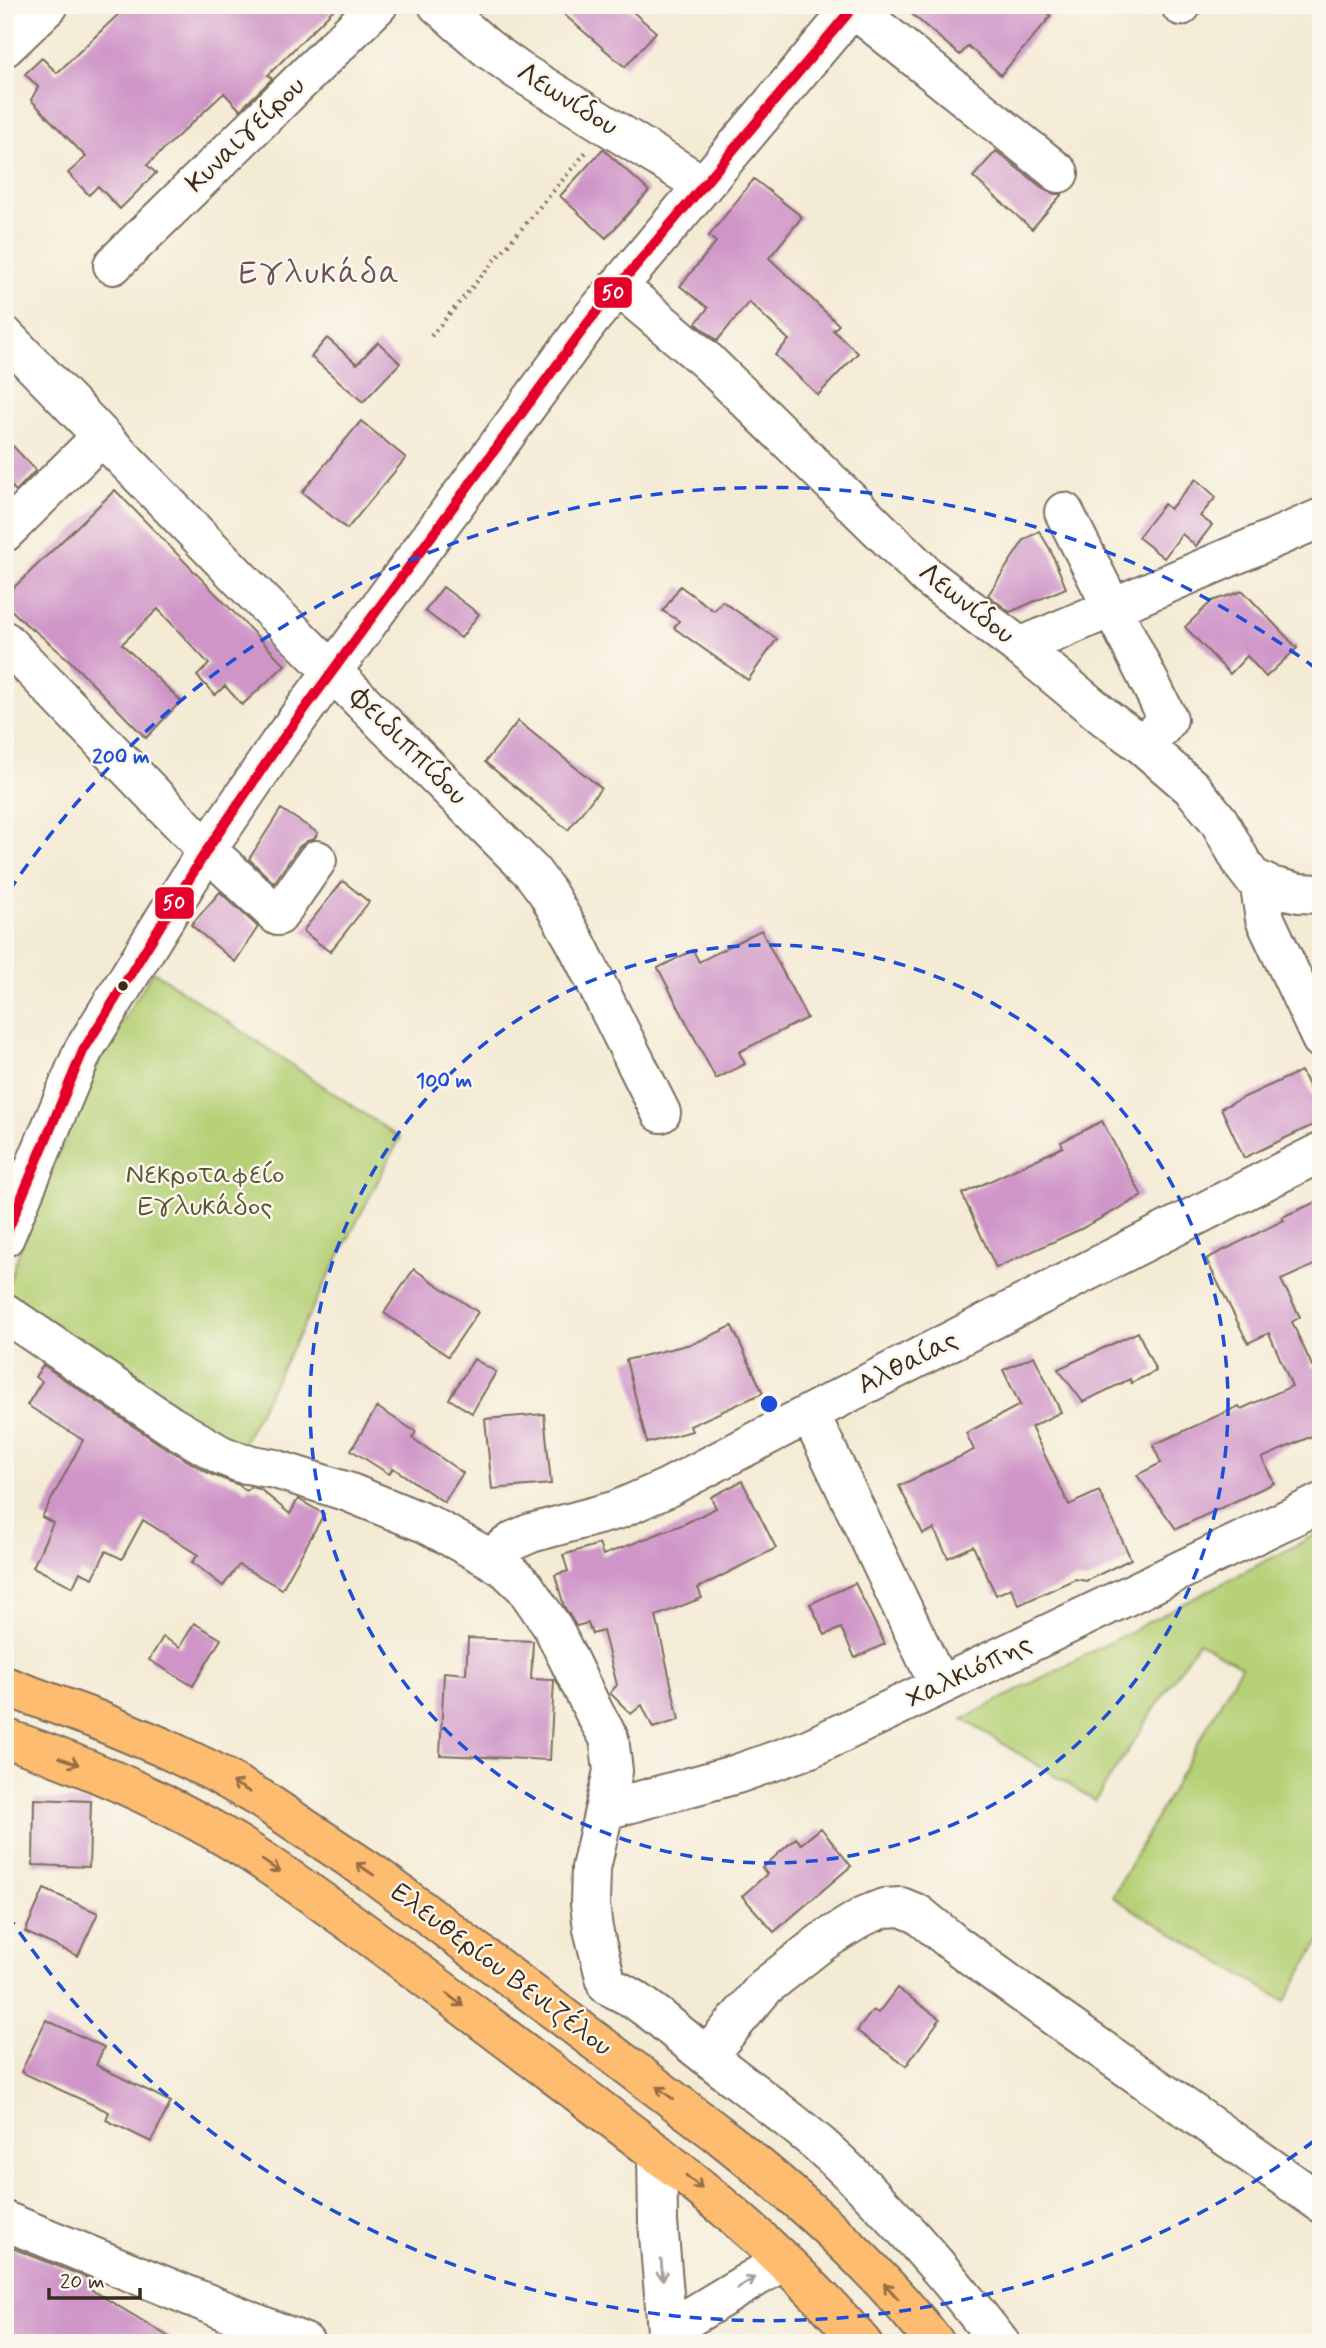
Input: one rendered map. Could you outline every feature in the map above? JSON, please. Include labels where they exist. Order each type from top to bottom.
[{"type":"main road","name":"Ελευθερίου Βενιζέλου","points":[[5,1686],[128,1733],[212,1771],[246,1790],[375,1875],[717,2133],[802,2202],[863,2261],[935,2343]]},
{"type":"main road","name":"Ελευθερίου Βενιζέλου","points":[[5,1738],[84,1767],[142,1793],[262,1860],[410,1966],[657,2152],[783,2261],[840,2317],[862,2343]]},
{"type":"street","points":[[5,47],[48,5]]},
{"type":"street","name":"Κυναιγείρου","points":[[113,265],[378,5]]},
{"type":"street","name":"Λεωνίδου","points":[[438,5],[487,48],[513,66],[703,185]]},
{"type":"street","points":[[5,1237],[83,1052],[207,850],[279,744],[507,431],[618,286],[844,10],[1059,173]]},
{"type":"street","name":"Λεωνίδου","points":[[618,286],[707,360],[928,577],[1020,647],[1192,788],[1219,821],[1247,873],[1259,881]]},
{"type":"street","name":"Φειδιππίδου","points":[[5,336],[532,872],[576,943],[661,1113]]},
{"type":"street","points":[[5,532],[102,436]]},
{"type":"street","points":[[1064,512],[1168,719],[1161,728],[1140,743]]},
{"type":"street","points":[[1020,647],[1321,519]]},
{"type":"street","points":[[5,641],[207,850],[278,916],[317,860]]},
{"type":"street","points":[[1259,881],[1299,893],[1321,894]]},
{"type":"street","points":[[1259,881],[1265,919],[1321,1039]]},
{"type":"street","name":"Αλθαίας","points":[[489,1558],[515,1540],[617,1510],[646,1498],[1321,1152]]},
{"type":"street","points":[[5,1313],[170,1424],[221,1455],[348,1492],[427,1524],[489,1558],[517,1579],[544,1612],[609,1738],[613,1771],[592,1868],[590,1904],[593,1929],[607,1984],[588,2035]]},
{"type":"street","points":[[810,1414],[939,1685]]},
{"type":"street","name":"Χαλκιόπης","points":[[606,1810],[737,1774],[788,1756],[865,1723],[1321,1503]]},
{"type":"street","points":[[707,2056],[765,1987],[822,1942],[864,1916],[884,1908],[901,1907],[918,1914],[1041,2006],[1321,2203]]},
{"type":"street","points":[[607,1984],[634,1999],[819,2145],[883,2204],[926,2250],[1000,2343]]},
{"type":"street","points":[[657,2152],[658,2222],[666,2337],[783,2261]]},
{"type":"street","points":[[5,2221],[305,2343]]},
{"type":"path","points":[[431,336],[608,126]]},
{"type":"green space","name":"Νεκροταφείο Εγλυκάδος","points":[[153,971],[400,1138],[242,1445],[199,1429],[22,1307],[7,1289],[32,1211],[99,1061]]},
{"type":"green space","points":[[1321,1532],[1321,1938],[1285,2001],[1112,1897],[1241,1666],[1198,1642],[1095,1801],[963,1719]]},
{"type":"building","points":[[128,5],[338,5],[268,75],[272,79],[240,110],[224,93],[147,165],[156,173],[120,209],[98,186],[89,195],[68,173],[86,157],[31,100],[38,87],[25,74],[42,58],[57,73]]},
{"type":"building","points":[[553,5],[625,5],[656,32],[625,67]]},
{"type":"building","points":[[901,5],[1038,5],[1051,16],[1001,75],[968,46],[960,55]]},
{"type":"building","points":[[603,149],[649,191],[606,238],[560,196]]},
{"type":"building","points":[[996,151],[1045,190],[1062,194],[1032,229],[973,177]]},
{"type":"building","points":[[754,179],[802,217],[769,258],[839,325],[833,330],[858,353],[818,395],[775,355],[789,340],[749,302],[717,341],[696,323],[708,308],[680,286],[716,242],[709,236]]},
{"type":"building","points":[[327,338],[357,364],[378,342],[400,363],[363,402],[311,357]]},
{"type":"building","points":[[361,421],[406,458],[347,529],[302,492]]},
{"type":"building","points":[[5,438],[36,470],[16,491],[5,480]]},
{"type":"building","points":[[1196,479],[1216,497],[1200,516],[1212,525],[1196,546],[1182,534],[1164,558],[1138,537],[1164,504],[1170,509]]},
{"type":"building","points":[[115,490],[285,665],[242,705],[225,686],[215,695],[197,676],[209,664],[158,609],[122,644],[181,701],[146,738],[70,661],[5,604],[5,596]]},
{"type":"building","points":[[1039,531],[1050,549],[1066,588],[1010,612],[988,595],[1024,540]]},
{"type":"building","points":[[680,586],[714,611],[722,601],[777,639],[748,680],[674,628],[679,621],[663,611]]},
{"type":"building","points":[[443,587],[479,614],[461,638],[425,611]]},
{"type":"building","points":[[1243,591],[1297,648],[1266,677],[1247,656],[1230,674],[1185,627],[1212,601]]},
{"type":"building","points":[[518,721],[601,788],[568,830],[485,762]]},
{"type":"building","points":[[281,809],[318,833],[314,839],[299,847],[274,883],[249,859]]},
{"type":"building","points":[[343,881],[369,902],[330,952],[303,931]]},
{"type":"building","points":[[220,892],[258,927],[235,962],[191,925]]},
{"type":"building","points":[[761,930],[807,1018],[739,1052],[745,1064],[716,1079],[658,968],[693,950],[699,962]]},
{"type":"building","points":[[1301,1071],[1321,1113],[1321,1121],[1244,1158],[1221,1108]]},
{"type":"building","points":[[1102,1121],[1142,1196],[1081,1229],[996,1268],[962,1194],[1063,1147],[1061,1142]]},
{"type":"building","points":[[1321,1200],[1321,1262],[1281,1280],[1300,1317],[1292,1322],[1313,1368],[1321,1365],[1321,1432],[1262,1458],[1274,1483],[1176,1529],[1137,1475],[1161,1463],[1153,1445],[1239,1406],[1241,1409],[1292,1386],[1269,1333],[1248,1343],[1206,1259],[1284,1220],[1282,1217]]},
{"type":"building","points":[[414,1269],[478,1312],[448,1356],[384,1313]]},
{"type":"building","points":[[732,1326],[763,1393],[690,1426],[692,1431],[647,1443],[626,1360],[695,1343]]},
{"type":"building","points":[[1138,1332],[1156,1371],[1131,1383],[1130,1379],[1083,1402],[1058,1369]]},
{"type":"building","points":[[1034,1356],[1061,1412],[1031,1427],[1069,1505],[1099,1491],[1131,1559],[1086,1581],[1075,1579],[1019,1605],[1011,1588],[996,1595],[973,1546],[948,1558],[934,1529],[923,1534],[899,1486],[974,1450],[966,1433],[1020,1405],[1003,1370]]},
{"type":"building","points":[[474,1359],[496,1372],[472,1413],[449,1399]]},
{"type":"building","points":[[43,1365],[158,1443],[210,1474],[239,1485],[246,1491],[250,1487],[260,1489],[290,1514],[298,1499],[324,1514],[282,1589],[239,1565],[223,1586],[192,1562],[198,1555],[143,1520],[122,1559],[106,1551],[93,1578],[80,1572],[73,1587],[33,1567],[53,1523],[42,1517],[83,1440],[27,1405],[42,1381],[35,1377]]},
{"type":"building","points":[[377,1407],[416,1432],[412,1438],[463,1473],[444,1502],[393,1468],[389,1474],[351,1450]]},
{"type":"building","points":[[544,1414],[551,1484],[492,1489],[485,1419]]},
{"type":"building","points":[[742,1481],[776,1548],[698,1588],[702,1598],[656,1616],[679,1720],[653,1728],[642,1705],[631,1714],[610,1693],[617,1685],[603,1631],[592,1634],[588,1623],[576,1626],[564,1606],[555,1575],[568,1571],[563,1555],[599,1544],[603,1555],[684,1524],[716,1508],[711,1497]]},
{"type":"building","points":[[855,1583],[885,1644],[855,1658],[841,1628],[825,1635],[810,1604]]},
{"type":"building","points":[[194,1623],[221,1639],[193,1686],[149,1660],[163,1637],[180,1647]]},
{"type":"building","points":[[468,1638],[533,1641],[531,1679],[554,1680],[550,1760],[440,1755],[444,1672],[466,1674]]},
{"type":"building","points":[[34,1799],[91,1801],[89,1867],[33,1865]]},
{"type":"building","points":[[821,1828],[851,1866],[774,1932],[742,1896],[767,1874],[762,1868],[796,1838],[801,1844]]},
{"type":"building","points":[[44,1889],[98,1913],[78,1956],[25,1932]]},
{"type":"building","points":[[897,1988],[940,2019],[906,2066],[857,2031],[873,2010],[878,2013]]},
{"type":"building","points":[[46,2020],[104,2047],[96,2065],[171,2102],[151,2142],[106,2120],[109,2112],[21,2072]]},
{"type":"building","points":[[5,2245],[90,2279],[87,2287],[179,2343],[5,2343]]},
{"type":"transit line","name":"50","points":[[5,1237],[83,1051],[207,850],[279,744],[590,320],[855,5]]},
{"type":"district","name":"Εγλυκάδα","points":[[320,274]]}]
